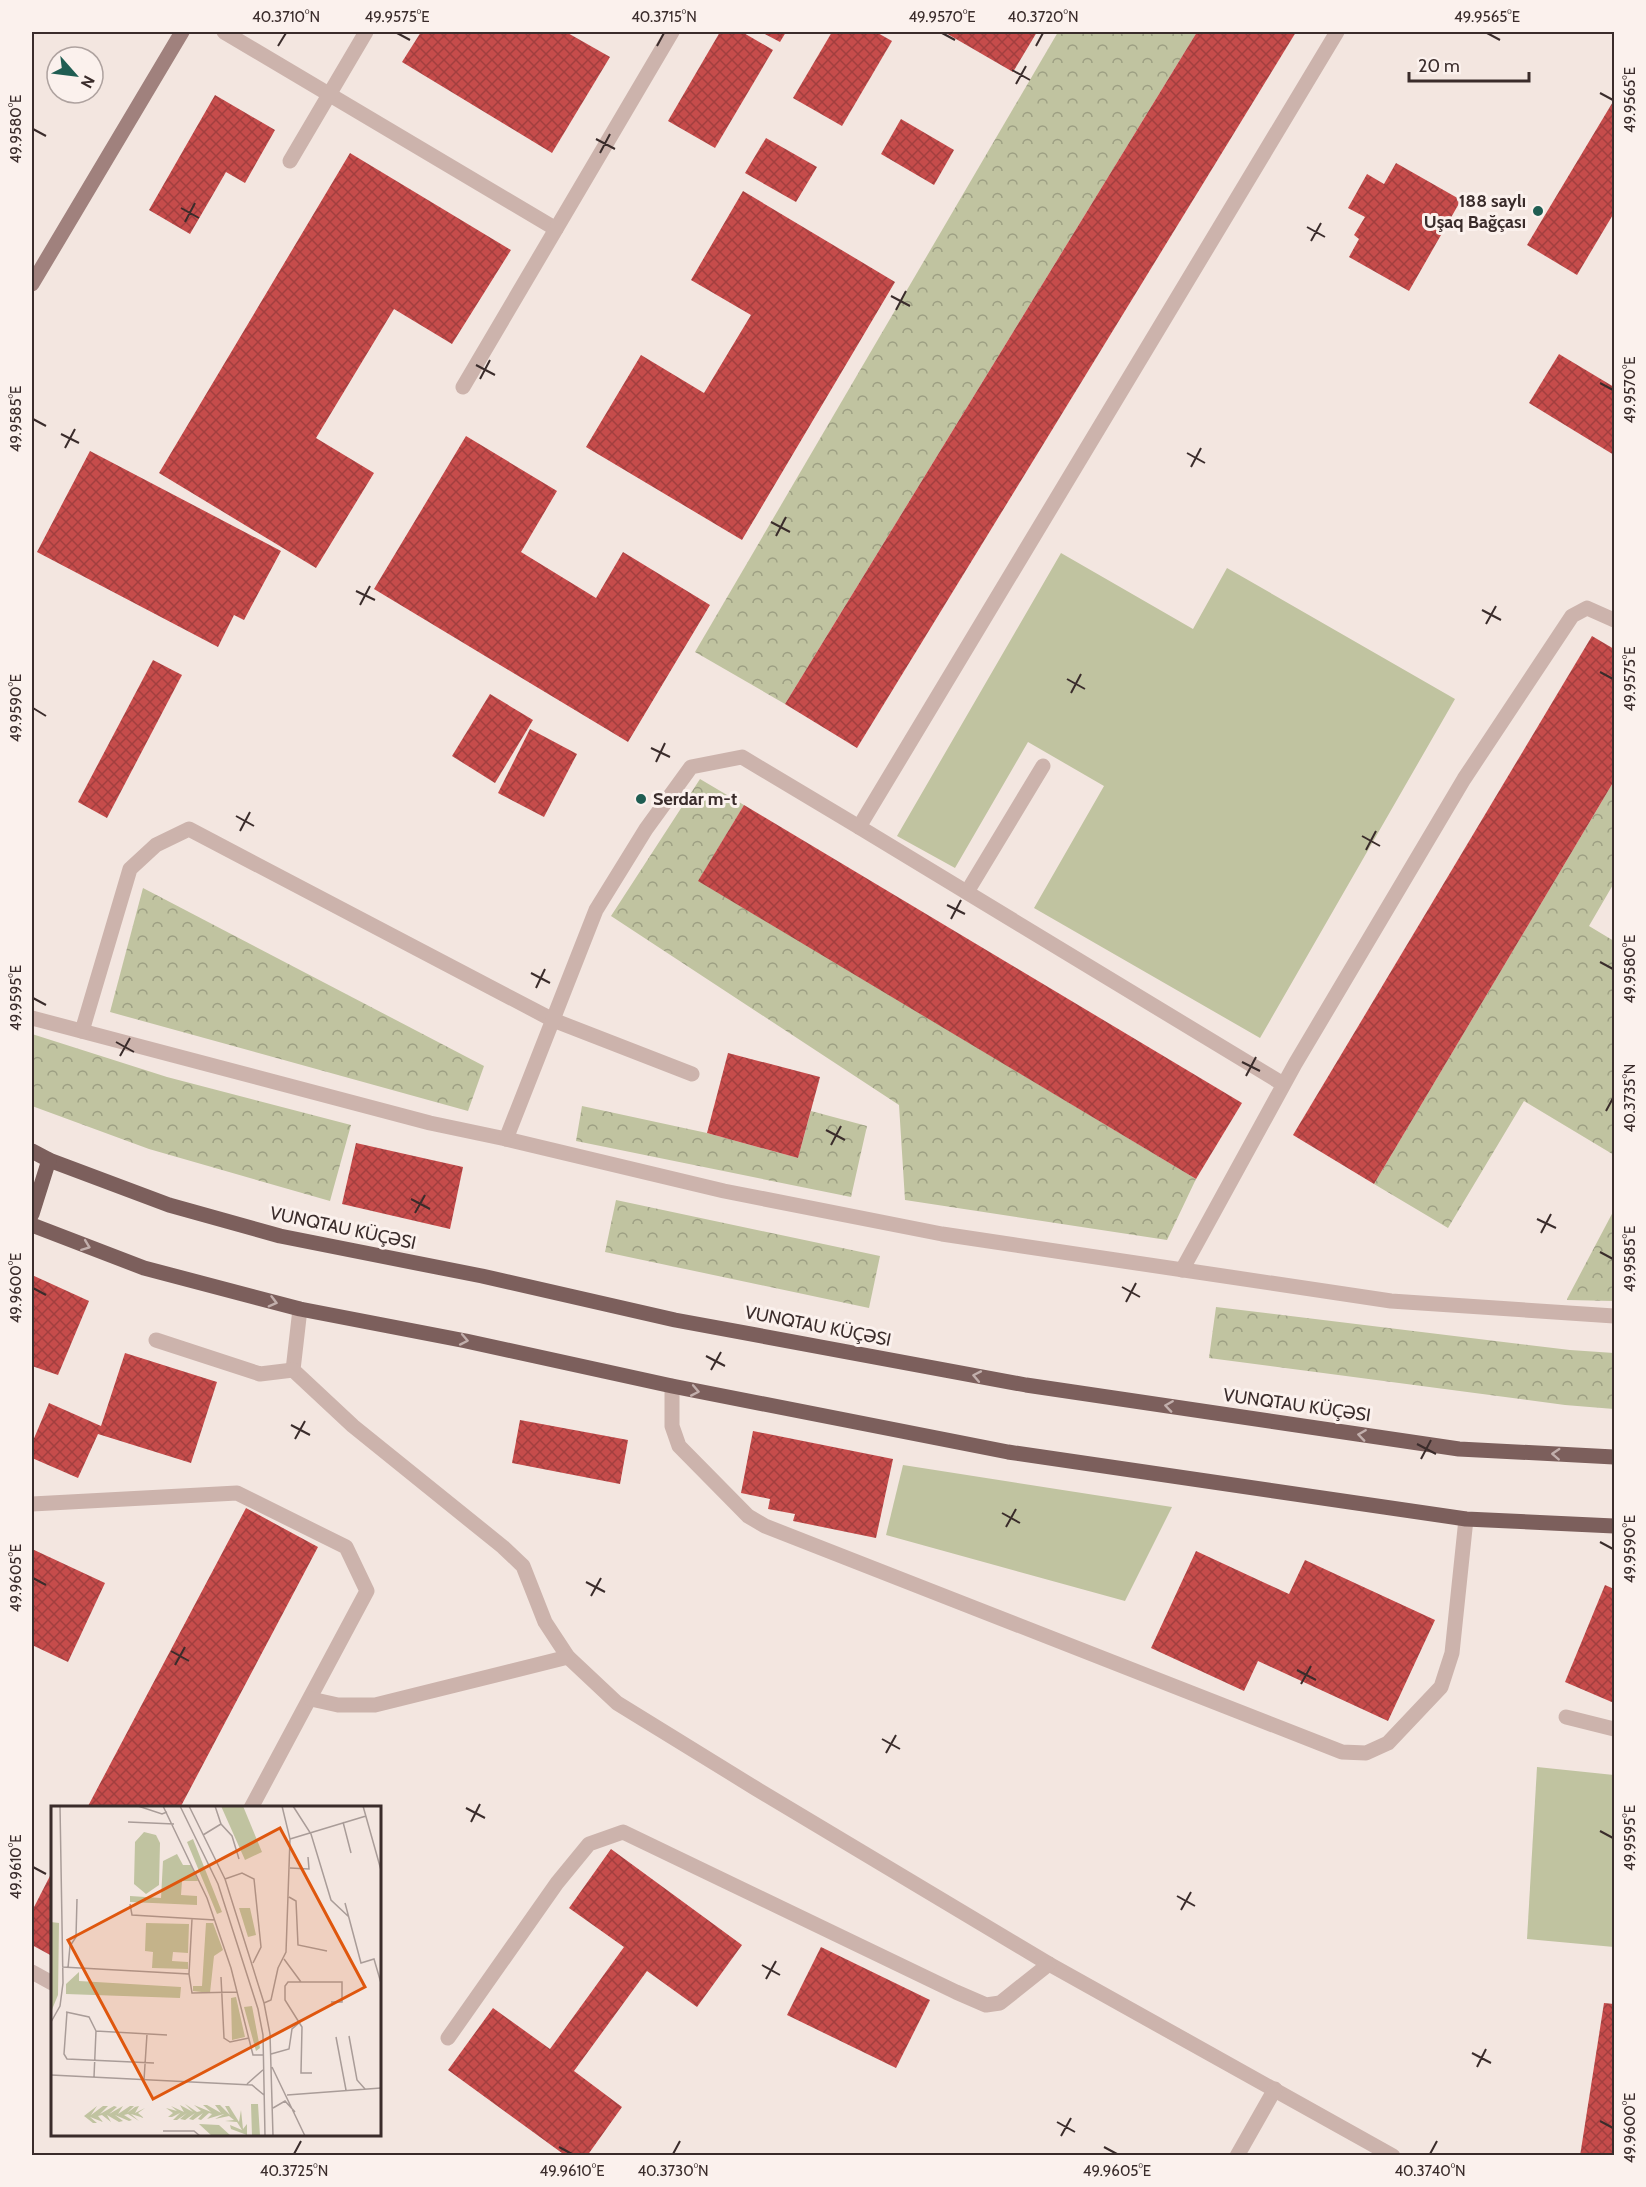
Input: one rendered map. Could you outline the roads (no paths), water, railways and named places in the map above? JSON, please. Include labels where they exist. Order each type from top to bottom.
[{"type":"main road","name":"VUNQTAU KÜÇƏSI","points":[[32,1151],[49,1160],[169,1205],[280,1236],[482,1276],[687,1322],[1026,1385],[1459,1449],[1614,1457]]},
{"type":"main road","points":[[32,1214],[49,1160]]},
{"type":"main road","points":[[32,1225],[144,1268],[300,1309],[466,1341],[672,1386],[1008,1452],[1466,1519],[1614,1526]]},
{"type":"street","points":[[32,284],[182,32]]},
{"type":"lane","points":[[224,32],[556,229]]},
{"type":"lane","points":[[290,160],[366,32]]},
{"type":"lane","points":[[463,387],[672,32]]},
{"type":"lane","points":[[859,827],[1337,32]]},
{"type":"lane","points":[[1182,1270],[1283,1084],[1464,779],[1572,616],[1587,608],[1614,620]]},
{"type":"lane","points":[[506,1139],[596,910],[646,829],[691,767],[742,757],[1283,1084]]},
{"type":"lane","points":[[967,892],[1043,766]]},
{"type":"lane","points":[[82,1031],[130,869],[156,845],[189,829],[553,1020],[692,1074]]},
{"type":"lane","points":[[32,1018],[430,1124],[506,1139],[724,1191],[942,1234],[1391,1301],[1614,1316]]},
{"type":"lane","points":[[293,1370],[300,1309]]},
{"type":"lane","points":[[156,1340],[260,1374],[293,1370],[353,1426],[503,1547],[523,1566],[545,1622],[568,1657],[617,1702],[755,1788],[1049,1964],[1393,2156]]},
{"type":"lane","points":[[672,1386],[672,1426],[679,1446],[748,1516],[765,1526],[1342,1752],[1366,1753],[1388,1743],[1441,1687],[1452,1653],[1466,1519]]},
{"type":"lane","points":[[32,1504],[237,1493],[346,1547],[368,1592],[252,1806]]},
{"type":"lane","points":[[311,1699],[338,1706],[375,1705],[568,1657]]},
{"type":"lane","points":[[1566,1717],[1614,1729]]},
{"type":"lane","points":[[448,2038],[557,1883],[589,1844],[623,1832],[986,2005],[1000,2003],[1049,1964]]},
{"type":"lane","points":[[32,1972],[51,1982]]},
{"type":"lane","points":[[1237,2156],[1275,2089]]},
{"type":"place","name":"188 saylı Uşaq Bağçası","points":[[1538,211]]},
{"type":"place","name":"Serdar m-t","points":[[641,799]]}]
